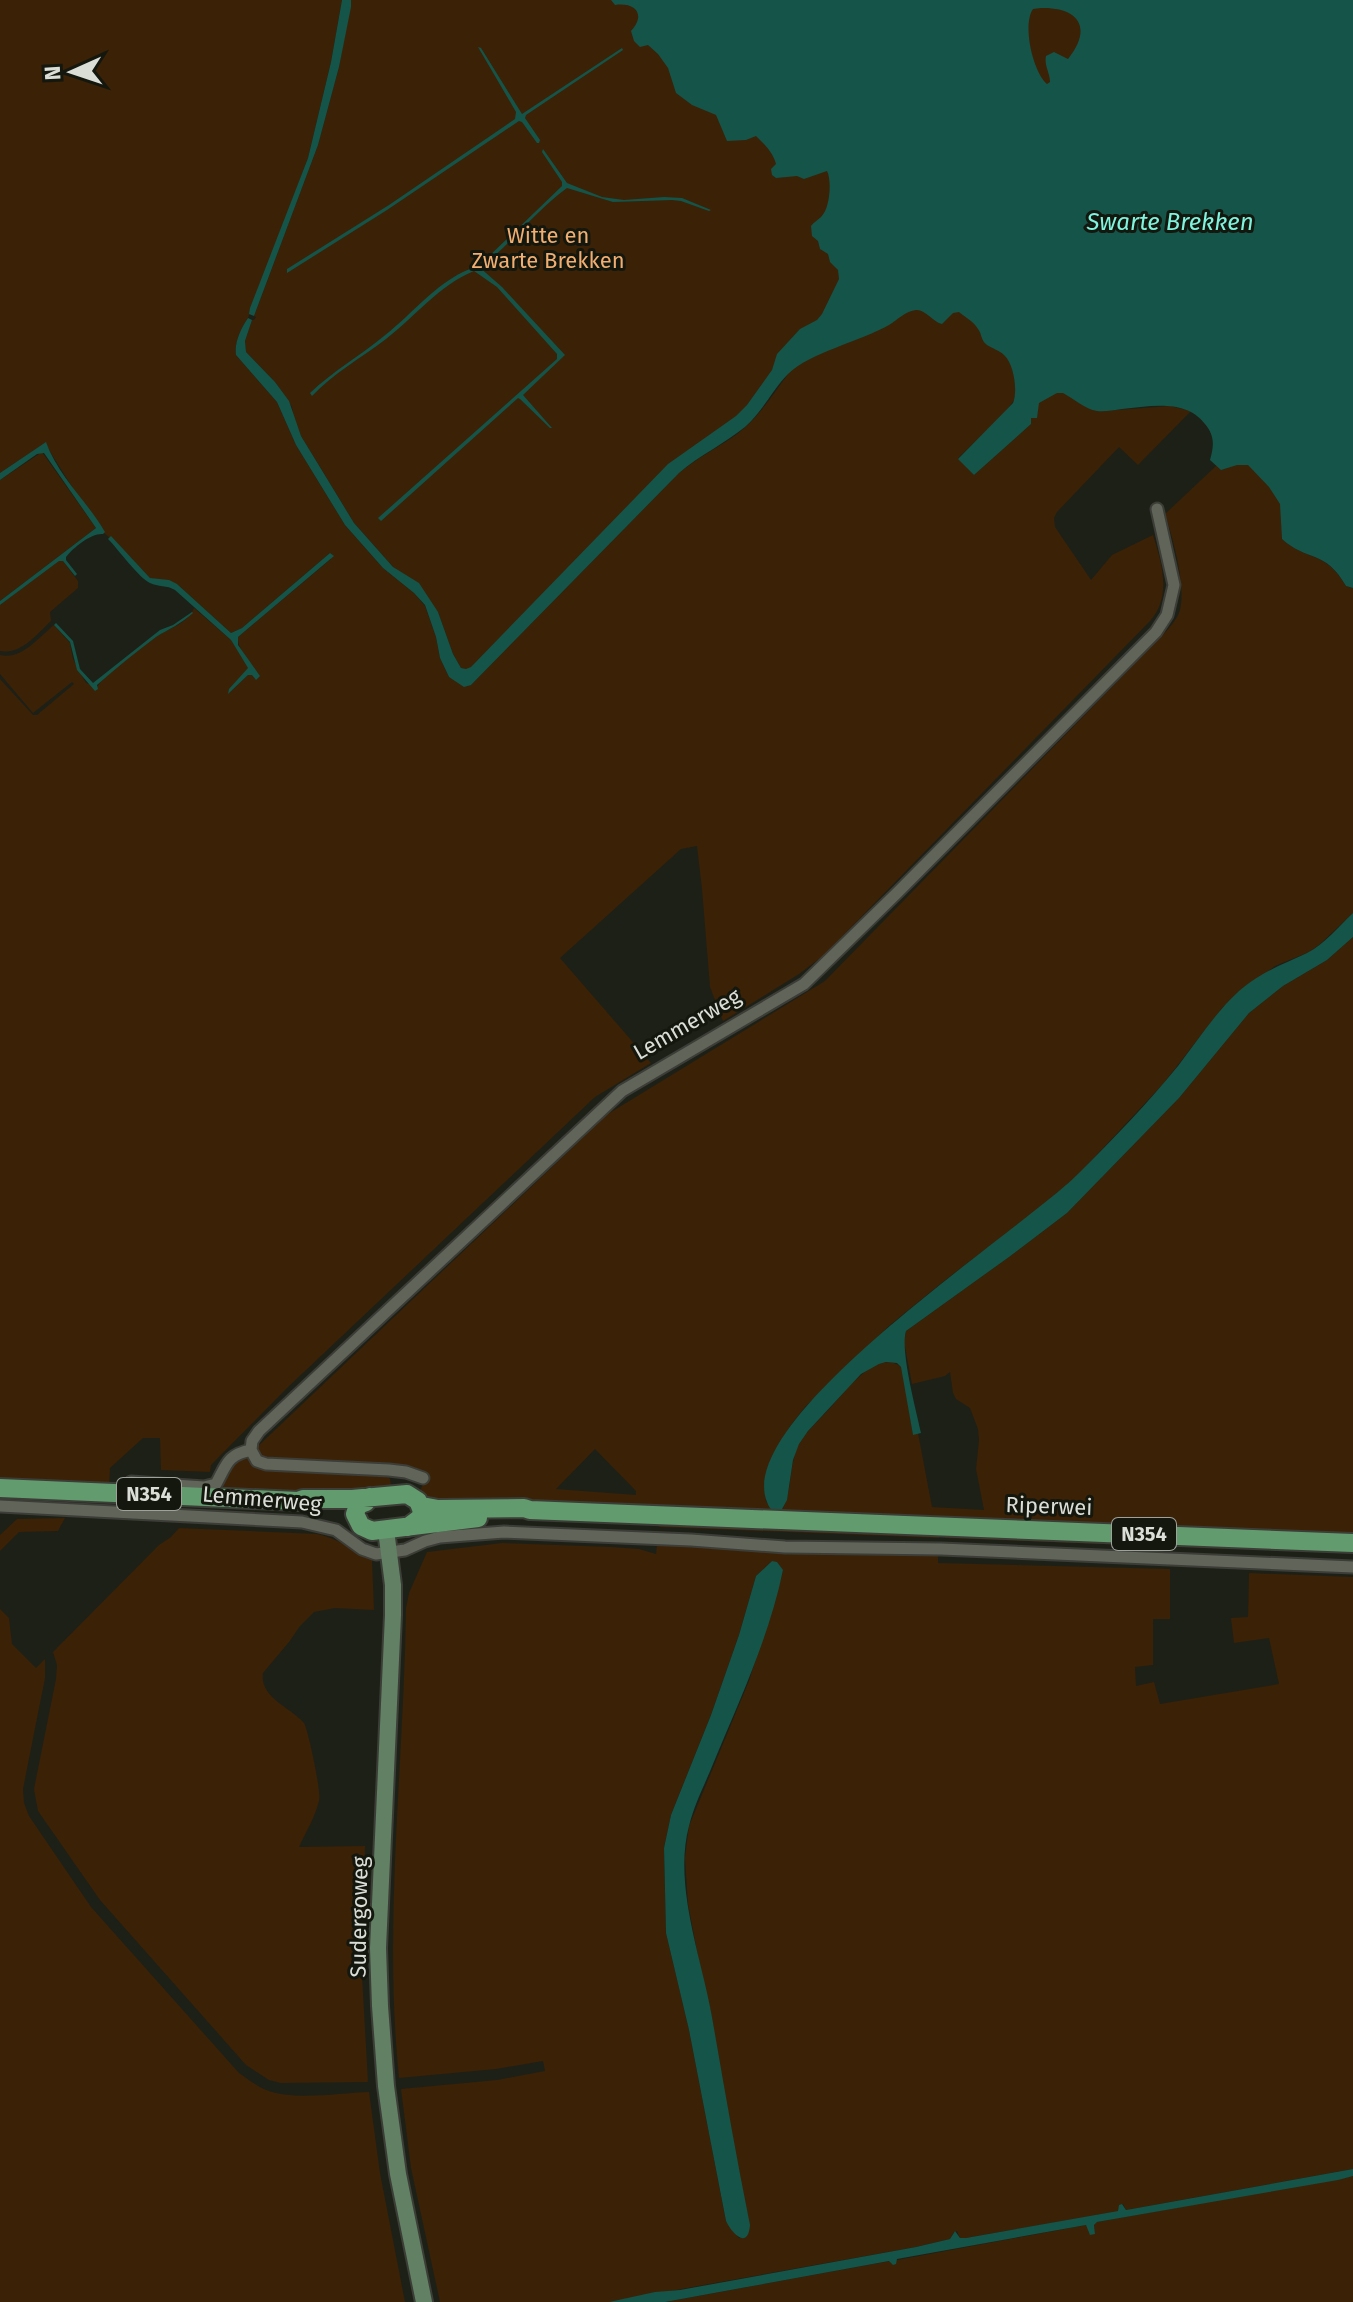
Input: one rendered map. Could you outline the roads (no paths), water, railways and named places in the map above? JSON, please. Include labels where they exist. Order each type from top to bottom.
[{"type":"main road","name":"Lemmerweg","points":[[0,1488],[298,1501],[370,1497]]},
{"type":"main road","name":"N354","points":[[370,1497],[411,1495],[430,1509],[509,1507],[530,1510]]},
{"type":"main road","points":[[356,1516],[358,1505],[370,1497]]},
{"type":"main road","name":"Lemmerweg","points":[[298,1501],[303,1505],[341,1510],[356,1516]]},
{"type":"main road","points":[[408,1527],[420,1518],[422,1506]]},
{"type":"main road","name":"N354","points":[[356,1516],[367,1529],[386,1530],[530,1510]]},
{"type":"main road","name":"Riperwei","points":[[530,1510],[1353,1543]]},
{"type":"street","name":"Lemmerweg","points":[[131,1482],[211,1486],[217,1482],[234,1455],[251,1450],[252,1441],[259,1431],[622,1091],[804,984],[1156,632],[1167,615],[1174,585],[1157,509]]},
{"type":"street","points":[[251,1450],[257,1461],[266,1464],[398,1471],[423,1478]]},
{"type":"street","points":[[398,1471],[399,1494]]},
{"type":"street","name":"Lemmerweg","points":[[0,1506],[302,1522],[336,1530],[369,1552],[389,1553]]},
{"type":"street","name":"Sudergoweg","points":[[386,1530],[393,1585],[393,1615],[378,1948],[380,2006],[386,2086],[398,2174],[424,2302]]},
{"type":"street","points":[[389,1553],[440,1537],[489,1532],[785,1547],[941,1549],[1353,1567]]},
{"type":"water","points":[[342,0],[351,0],[351,7],[318,145],[254,316],[249,314],[250,308],[308,158]]},
{"type":"water","name":"Swarte Brekken","points":[[611,0],[1353,0],[1353,588],[1346,586],[1331,566],[1282,539],[1280,504],[1269,487],[1248,465],[1221,470],[1210,460],[1213,441],[1208,428],[1197,416],[1178,407],[1097,411],[1063,393],[1057,393],[1039,403],[1037,418],[1031,418],[1031,424],[974,475],[958,459],[1013,403],[1013,371],[1002,353],[985,343],[976,326],[959,312],[953,313],[942,324],[923,311],[916,310],[877,331],[822,353],[788,374],[745,427],[679,473],[471,685],[464,687],[449,677],[440,658],[425,605],[383,568],[345,525],[296,445],[277,402],[236,355],[237,341],[248,318],[252,320],[245,341],[246,352],[289,401],[301,436],[354,523],[393,567],[419,583],[438,612],[461,668],[471,667],[668,464],[747,405],[772,370],[777,354],[800,329],[822,314],[839,279],[838,270],[830,262],[828,254],[820,249],[818,241],[812,236],[811,226],[824,213],[828,202],[827,171],[804,179],[797,176],[776,178],[771,169],[776,164],[773,156],[756,136],[727,141],[716,115],[692,105],[676,93],[668,68],[658,54],[648,45],[640,47],[634,41],[631,31],[638,20],[636,11],[628,6],[615,5]],"holes":[[[1033,9],[1054,9],[1073,16],[1078,22],[1080,38],[1068,59],[1054,52],[1046,56],[1050,82],[1047,84],[1037,69],[1029,26]]]},
{"type":"water","points":[[478,47],[522,114],[623,50],[526,115],[539,143],[519,121],[287,273],[287,269],[389,205],[515,119],[516,112]]},
{"type":"water","points":[[543,149],[567,183],[602,197],[624,200],[682,198],[711,210],[672,200],[613,202],[567,188],[487,262],[485,260],[562,186]]},
{"type":"water","points":[[478,266],[502,287],[565,355],[523,395],[552,428],[518,398],[381,521],[378,518],[557,359],[557,354],[497,287],[474,271],[449,285],[386,339],[312,396],[310,393],[384,336],[439,287]]},
{"type":"water","points":[[46,442],[65,477],[105,532],[83,541],[66,557],[77,574],[75,576],[63,561],[59,561],[0,605],[0,601],[96,528],[44,453],[37,454],[0,480],[0,473]]},
{"type":"water","points":[[111,536],[150,578],[177,584],[231,633],[242,628],[330,553],[334,556],[238,637],[238,645],[260,676],[256,680],[248,675],[228,694],[248,668],[231,640],[175,590],[145,580],[108,539]]},
{"type":"water","points":[[192,612],[126,660],[97,685],[95,691],[77,670],[70,642],[54,625],[56,623],[73,641],[80,669],[93,683],[160,630]]},
{"type":"water","points":[[1353,913],[1353,937],[1327,960],[1283,986],[1249,1013],[1179,1098],[1067,1213],[906,1331],[907,1366],[921,1433],[913,1435],[901,1367],[897,1363],[879,1364],[861,1374],[808,1431],[793,1460],[787,1500],[780,1513],[773,1512],[767,1502],[768,1466],[793,1423],[836,1375],[889,1327],[1079,1173],[1155,1094],[1230,999],[1264,973],[1314,949]]},
{"type":"water","points":[[772,1561],[783,1570],[770,1620],[694,1810],[685,1849],[684,1873],[691,1922],[712,2017],[750,2225],[749,2233],[743,2238],[732,2231],[726,2221],[689,2030],[666,1933],[664,1848],[671,1815],[711,1715],[756,1576]]},
{"type":"water","points":[[1353,2169],[1353,2176],[1338,2180],[1097,2222],[1094,2225],[1095,2234],[1090,2235],[1086,2225],[897,2259],[893,2265],[889,2261],[665,2302],[609,2302],[916,2247],[950,2239],[955,2231],[960,2238],[966,2238],[1118,2211],[1122,2204],[1126,2210]]},
{"type":"park label","name":"Witte en Zwarte Brekken","points":[[548,248]]}]
